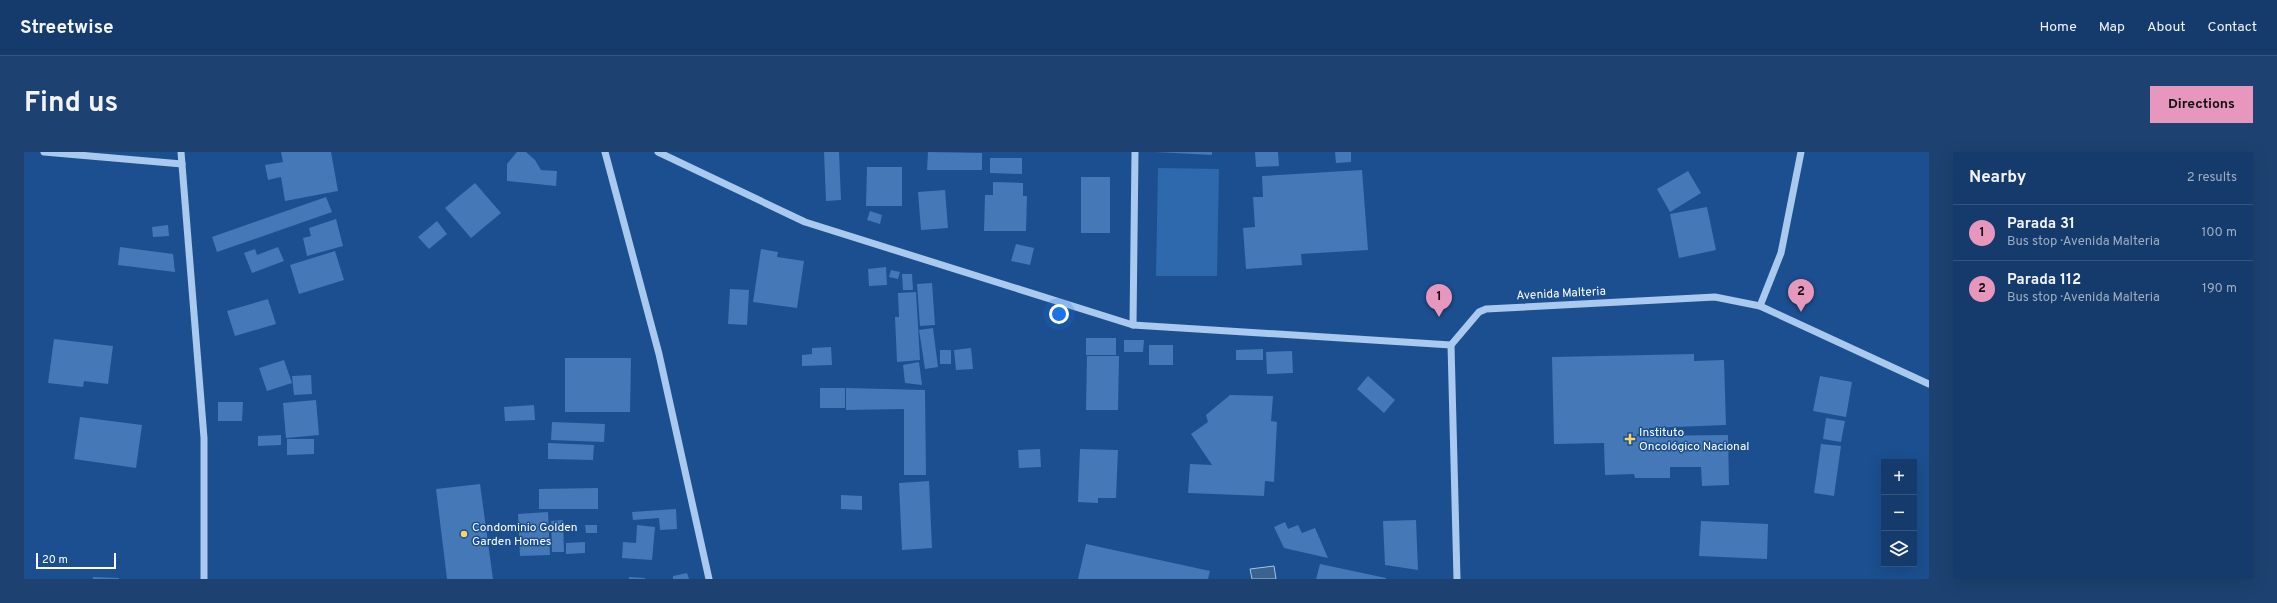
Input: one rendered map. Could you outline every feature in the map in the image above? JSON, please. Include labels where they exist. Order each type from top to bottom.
[{"type":"street","points":[[44,152],[182,164]]},
{"type":"street","points":[[181,152],[204,438],[204,579]]},
{"type":"street","points":[[605,152],[659,354],[709,579]]},
{"type":"street","points":[[658,152],[805,222],[1133,325],[1451,345],[1457,579]]},
{"type":"street","points":[[1133,325],[1135,152]]},
{"type":"street","points":[[1760,306],[1781,253],[1801,152]]},
{"type":"street","name":"Avenida Malteria","points":[[1451,345],[1479,312],[1492,308],[1715,297],[1760,306],[1929,384]]},
{"type":"shaded area","points":[[1158,168],[1219,169],[1217,276],[1156,276]]},
{"type":"shaded area","points":[[1274,566],[1276,579],[1252,579],[1250,569]]},
{"type":"building","points":[[281,152],[331,152],[338,191],[285,201],[281,177],[268,180],[265,165],[283,162]]},
{"type":"building","points":[[517,152],[526,152],[535,160],[541,170],[557,171],[556,186],[507,181],[507,164]]},
{"type":"building","points":[[824,152],[839,152],[841,200],[826,201]]},
{"type":"building","points":[[928,152],[982,153],[982,170],[927,170]]},
{"type":"building","points":[[1155,152],[1212,152],[1212,155]]},
{"type":"building","points":[[1255,152],[1278,152],[1279,166],[1256,167]]},
{"type":"building","points":[[1335,152],[1351,152],[1351,162],[1336,163]]},
{"type":"building","points":[[990,158],[1022,158],[1022,174],[990,173]]},
{"type":"building","points":[[867,167],[902,167],[902,206],[866,206]]},
{"type":"building","points":[[1362,170],[1368,250],[1301,254],[1302,265],[1246,269],[1243,228],[1255,227],[1253,197],[1263,197],[1262,176]]},
{"type":"building","points":[[1688,171],[1701,193],[1670,212],[1657,189]]},
{"type":"building","points":[[1081,177],[1110,177],[1110,233],[1081,233]]},
{"type":"building","points":[[993,182],[1023,183],[1023,196],[1027,196],[1026,231],[984,231],[985,195],[993,195]]},
{"type":"building","points":[[475,183],[501,213],[471,238],[445,208]]},
{"type":"building","points":[[945,190],[948,228],[921,230],[918,192]]},
{"type":"building","points":[[326,197],[332,212],[217,252],[212,237]]},
{"type":"building","points":[[1707,207],[1716,250],[1679,258],[1670,214]]},
{"type":"building","points":[[870,211],[882,215],[880,224],[867,220]]},
{"type":"building","points":[[336,219],[343,246],[307,256],[303,238],[311,236],[309,228]]},
{"type":"building","points":[[437,221],[447,234],[429,249],[418,237]]},
{"type":"building","points":[[168,225],[169,236],[153,237],[152,227]]},
{"type":"building","points":[[1016,244],[1034,248],[1030,265],[1011,261]]},
{"type":"building","points":[[120,247],[173,254],[175,272],[118,265]]},
{"type":"building","points":[[278,247],[284,261],[252,273],[244,253],[255,249],[257,255]]},
{"type":"building","points":[[761,249],[778,252],[777,257],[804,261],[797,308],[753,302]]},
{"type":"building","points":[[335,251],[344,280],[299,294],[290,265]]},
{"type":"building","points":[[886,267],[887,285],[869,286],[868,269]]},
{"type":"building","points":[[891,270],[900,272],[898,279],[889,277]]},
{"type":"building","points":[[902,274],[912,274],[913,290],[903,290]]},
{"type":"building","points":[[932,283],[935,325],[920,326],[917,284]]},
{"type":"building","points":[[730,289],[749,290],[747,325],[728,324]]},
{"type":"building","points":[[916,292],[920,360],[897,362],[895,317],[899,317],[898,293]]},
{"type":"building","points":[[268,299],[276,324],[235,336],[227,311]]},
{"type":"building","points":[[933,328],[938,367],[925,369],[919,330]]},
{"type":"building","points":[[1086,338],[1116,338],[1116,355],[1086,355]]},
{"type":"building","points":[[54,339],[113,346],[108,384],[84,381],[83,387],[48,383]]},
{"type":"building","points":[[1124,340],[1144,340],[1143,352],[1124,352]]},
{"type":"building","points":[[1149,345],[1173,345],[1173,365],[1149,365]]},
{"type":"building","points":[[831,347],[832,365],[802,366],[802,355],[812,354],[812,348]]},
{"type":"building","points":[[971,348],[973,369],[956,370],[954,350]]},
{"type":"building","points":[[1263,349],[1263,360],[1236,360],[1236,350]]},
{"type":"building","points":[[940,350],[951,350],[951,364],[940,364]]},
{"type":"building","points":[[1292,351],[1293,373],[1267,374],[1266,352]]},
{"type":"building","points":[[1694,354],[1694,361],[1724,360],[1726,425],[1649,428],[1649,434],[1637,434],[1637,436],[1728,435],[1729,485],[1702,486],[1701,467],[1670,467],[1670,478],[1635,478],[1634,474],[1605,475],[1604,443],[1554,444],[1552,357]]},
{"type":"building","points":[[1087,356],[1119,356],[1118,410],[1086,410]]},
{"type":"building","points":[[565,358],[631,358],[630,412],[565,412]]},
{"type":"building","points":[[284,360],[292,383],[267,391],[259,368]]},
{"type":"building","points":[[919,362],[922,385],[905,383],[903,365]]},
{"type":"building","points":[[311,375],[312,394],[294,395],[292,376]]},
{"type":"building","points":[[1368,376],[1395,400],[1384,413],[1357,389]]},
{"type":"building","points":[[1820,376],[1852,382],[1846,417],[1813,411]]},
{"type":"building","points":[[820,388],[845,388],[845,408],[820,408]]},
{"type":"building","points":[[846,388],[925,390],[926,475],[904,475],[904,409],[846,410]]},
{"type":"building","points":[[1230,395],[1273,396],[1271,421],[1277,422],[1274,482],[1265,481],[1264,496],[1188,493],[1190,464],[1212,465],[1191,434],[1208,422],[1206,415]]},
{"type":"building","points":[[316,400],[319,435],[286,438],[283,403]]},
{"type":"building","points":[[218,402],[243,402],[242,421],[218,421]]},
{"type":"building","points":[[534,405],[535,420],[505,421],[504,407]]},
{"type":"building","points":[[80,417],[142,425],[136,468],[74,459]]},
{"type":"building","points":[[1826,418],[1845,421],[1841,442],[1823,439]]},
{"type":"building","points":[[552,422],[605,424],[604,442],[551,440]]},
{"type":"building","points":[[281,435],[281,445],[258,446],[258,436]]},
{"type":"building","points":[[287,439],[314,439],[314,454],[287,455]]},
{"type":"building","points":[[548,443],[594,445],[593,460],[548,459]]},
{"type":"building","points":[[1821,444],[1841,446],[1834,496],[1814,493]]},
{"type":"building","points":[[1040,449],[1041,467],[1019,468],[1018,450]]},
{"type":"building","points":[[1080,449],[1118,450],[1116,498],[1098,498],[1098,503],[1078,502]]},
{"type":"building","points":[[929,481],[932,548],[902,550],[899,483]]},
{"type":"building","name":"Condominio Golden Garden Homes","points":[[480,484],[493,579],[447,579],[436,489]]},
{"type":"building","points":[[598,488],[598,509],[539,509],[539,489]]},
{"type":"building","points":[[841,495],[862,496],[862,510],[841,509]]},
{"type":"building","points":[[676,509],[677,529],[660,530],[659,518],[633,520],[632,512]]},
{"type":"building","points":[[548,512],[550,555],[520,556],[518,514]]},
{"type":"building","points":[[563,520],[564,552],[552,552],[551,521]]},
{"type":"building","points":[[1416,520],[1418,570],[1385,565],[1383,521]]},
{"type":"building","points":[[1701,521],[1768,524],[1767,559],[1699,556]]},
{"type":"building","points":[[1285,522],[1288,529],[1298,525],[1302,533],[1315,528],[1328,558],[1284,548],[1274,527]]},
{"type":"building","points":[[585,525],[597,525],[597,533],[586,533]]},
{"type":"building","points":[[637,525],[655,527],[652,560],[622,558],[623,542],[636,543]]},
{"type":"building","points":[[585,542],[585,553],[566,554],[566,543]]},
{"type":"building","points":[[1086,544],[1210,571],[1208,579],[1078,579]]},
{"type":"building","points":[[1320,564],[1386,578],[1386,579],[1316,579]]},
{"type":"building","points":[[687,573],[689,579],[673,579],[673,576]]},
{"type":"building","points":[[93,577],[119,578],[119,579],[93,579]]},
{"type":"building","points":[[629,577],[645,578],[645,579],[629,579]]},
{"type":"place","name":"Parada 112","points":[[1801,312]]},
{"type":"place","name":"Parada 31","points":[[1439,317]]},
{"type":"place","name":"Instituto Oncológico Nacional","points":[[1630,439]]},
{"type":"place","name":"Condominio Golden Garden Homes","points":[[464,534]]}]
